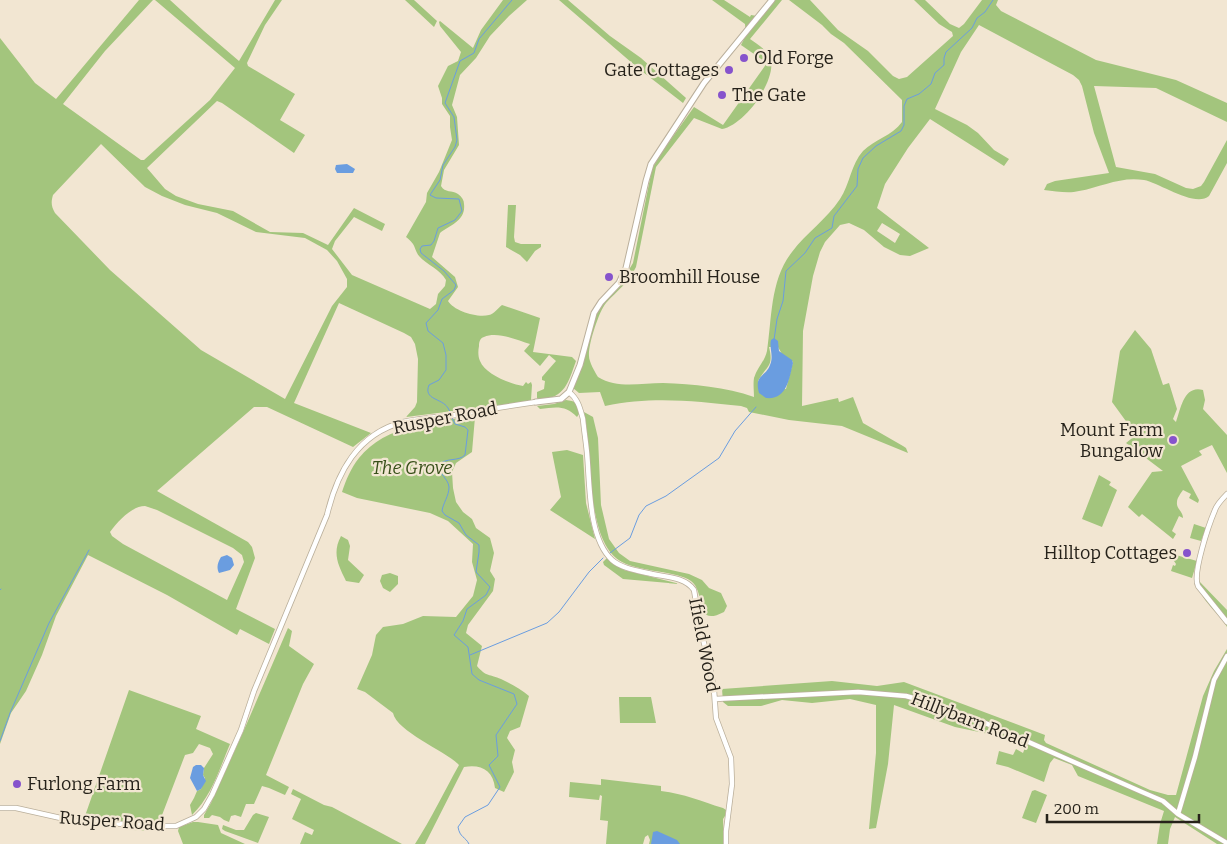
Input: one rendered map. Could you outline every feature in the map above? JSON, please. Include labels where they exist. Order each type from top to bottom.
[{"type":"street","points":[[569,392],[580,365],[594,313],[601,302],[617,285],[626,268],[646,181],[654,159],[704,83],[772,0]]},
{"type":"street","name":"Rusper Road","points":[[0,808],[16,808],[74,821],[157,826],[176,826],[196,817],[204,809],[212,795],[240,730],[254,691],[315,545],[333,490],[343,468],[358,450],[386,429],[410,421],[561,399],[569,392]]},
{"type":"street","name":"Ifield Wood","points":[[569,392],[580,405],[583,419],[591,510],[602,547],[612,560],[619,564],[640,572],[684,581],[690,584],[694,590],[701,632],[709,662],[716,718],[731,758],[732,784],[726,844]]},
{"type":"street","points":[[1227,494],[1214,511],[1197,568],[1196,580],[1198,586],[1227,622]]},
{"type":"street","points":[[1178,814],[1195,757],[1214,680],[1227,656]]},
{"type":"street","name":"Hillybarn Road","points":[[714,699],[850,692],[906,696],[931,703],[1008,733],[1163,802],[1178,814],[1227,843]]},
{"type":"green space","points":[[139,0],[153,0],[105,51],[63,104],[141,160],[144,160],[210,100],[235,68],[155,0],[170,0],[239,61],[275,0],[282,0],[265,25],[247,63],[248,66],[295,94],[280,120],[305,135],[294,153],[217,101],[147,168],[165,189],[176,196],[198,204],[233,211],[270,232],[303,233],[328,245],[354,208],[385,224],[382,231],[354,217],[335,241],[332,249],[352,275],[430,309],[436,304],[438,294],[445,286],[446,280],[419,256],[406,237],[426,202],[427,193],[439,172],[452,140],[450,116],[442,104],[438,86],[448,66],[458,61],[461,52],[440,26],[439,22],[473,48],[481,30],[503,0],[527,0],[490,36],[476,58],[460,75],[452,105],[457,117],[459,145],[444,170],[441,186],[444,190],[461,196],[464,201],[464,210],[457,222],[440,233],[432,257],[455,277],[458,287],[448,301],[455,308],[466,313],[484,316],[493,313],[502,305],[540,318],[533,352],[572,357],[576,361],[568,382],[561,392],[549,399],[540,401],[537,398],[537,392],[544,389],[545,381],[542,380],[542,377],[556,361],[549,355],[540,366],[524,351],[530,344],[513,338],[489,335],[482,338],[479,343],[479,359],[483,366],[498,378],[512,383],[523,386],[526,382],[528,384],[531,382],[531,400],[406,417],[417,402],[418,359],[415,344],[411,337],[339,303],[294,403],[371,433],[353,447],[267,407],[254,407],[157,491],[248,542],[252,547],[255,558],[236,609],[275,629],[269,644],[240,629],[237,635],[167,595],[88,555],[56,616],[42,655],[26,691],[11,713],[0,744],[0,38],[35,83],[56,99]],"holes":[[[101,144],[145,187],[162,196],[185,205],[217,213],[256,232],[305,238],[327,250],[337,261],[347,279],[347,287],[332,306],[285,399],[201,350],[110,270],[55,213],[52,204],[53,195]],[[145,506],[157,510],[233,548],[242,555],[244,562],[227,600],[123,544],[112,536],[110,532],[117,523],[135,509]]]},
{"type":"green space","points":[[405,0],[414,0],[437,21],[434,27]]},
{"type":"green space","points":[[559,0],[568,0],[610,36],[641,58],[686,98],[683,103],[639,69]]},
{"type":"green space","points":[[712,0],[724,0],[750,17],[751,15],[757,16],[774,0],[782,0],[750,39],[765,51],[771,61],[768,80],[756,102],[740,120],[722,129],[694,118],[656,167],[636,267],[626,282],[603,307],[590,344],[589,356],[591,364],[598,377],[605,381],[621,384],[663,383],[698,385],[721,388],[754,397],[754,378],[767,351],[773,300],[785,263],[798,245],[840,199],[856,162],[863,151],[893,131],[902,122],[902,100],[844,43],[789,0],[810,0],[838,30],[868,51],[893,76],[899,79],[907,77],[953,36],[952,32],[939,24],[914,0],[925,0],[950,24],[959,28],[982,0],[998,0],[996,5],[1001,11],[1096,60],[1176,80],[1227,103],[1227,122],[1156,88],[1094,86],[1116,167],[1155,174],[1186,188],[1193,189],[1201,186],[1204,182],[1227,140],[1227,163],[1209,196],[1203,199],[1186,197],[1151,182],[1136,179],[1127,179],[1075,192],[1044,190],[1047,184],[1055,181],[1109,173],[1094,133],[1082,86],[1073,75],[979,25],[961,52],[935,109],[967,125],[978,133],[994,150],[1009,159],[1004,166],[930,119],[908,148],[885,184],[877,208],[929,248],[910,256],[900,255],[884,247],[864,230],[849,223],[840,225],[825,242],[820,252],[813,276],[803,331],[802,406],[838,398],[839,402],[853,397],[863,423],[906,448],[908,453],[842,426],[789,420],[749,412],[747,408],[741,406],[656,400],[605,406],[600,392],[579,393],[573,388],[583,364],[597,313],[601,305],[621,283],[633,263],[652,169],[661,153],[694,107],[723,125],[767,63],[741,45],[746,35],[745,24]],"holes":[[[882,223],[900,234],[895,243],[877,231]],[[769,347],[778,347],[782,354],[793,362],[786,389],[759,390],[758,381],[769,366],[771,358]]]},
{"type":"green space","points":[[508,205],[516,205],[515,242],[521,244],[541,244],[541,247],[535,251],[527,262],[520,255],[506,247]]},
{"type":"green space","points":[[1135,330],[1151,349],[1163,385],[1169,383],[1177,409],[1173,419],[1176,422],[1187,394],[1197,389],[1203,390],[1205,400],[1203,409],[1227,435],[1227,473],[1212,445],[1199,451],[1202,455],[1181,466],[1199,500],[1198,503],[1189,498],[1191,494],[1183,490],[1180,494],[1177,504],[1183,518],[1179,516],[1172,531],[1176,534],[1173,539],[1142,514],[1139,517],[1128,507],[1152,472],[1163,471],[1126,443],[1136,435],[1112,402],[1120,351]]},
{"type":"green space","points":[[566,400],[576,403],[579,414],[577,417],[569,410],[556,407],[540,409],[537,406],[554,404]]},
{"type":"green space","points":[[584,412],[593,417],[598,438],[601,505],[609,539],[619,553],[630,561],[689,574],[702,580],[709,588],[721,593],[727,606],[724,612],[708,616],[702,607],[696,586],[691,581],[677,575],[630,565],[622,562],[610,551],[601,535],[596,516]]},
{"type":"green space","name":"The Grove","points":[[475,417],[472,452],[456,463],[452,472],[453,488],[456,502],[463,512],[472,519],[476,528],[490,538],[494,553],[490,571],[495,579],[493,591],[468,625],[466,633],[482,646],[477,666],[480,670],[501,679],[529,696],[520,727],[510,731],[507,738],[515,750],[512,762],[514,772],[504,792],[495,788],[492,777],[485,770],[476,766],[464,767],[425,844],[415,844],[459,765],[412,734],[396,720],[393,713],[365,692],[357,689],[372,655],[376,635],[383,627],[403,624],[423,616],[456,617],[473,596],[477,580],[472,562],[473,544],[448,521],[430,513],[357,498],[342,492],[349,474],[359,458],[383,438],[412,426]]},
{"type":"green space","points":[[567,450],[583,455],[586,503],[595,539],[550,510],[561,497],[552,452]]},
{"type":"green space","points":[[1099,475],[1111,482],[1109,485],[1117,490],[1102,527],[1082,519]]},
{"type":"green space","points":[[1194,524],[1206,528],[1201,541],[1190,538]]},
{"type":"green space","points":[[341,536],[348,540],[350,546],[348,560],[364,575],[359,583],[346,581],[341,570],[337,559],[337,548]]},
{"type":"green space","points":[[1176,555],[1197,561],[1192,578],[1171,571],[1173,565],[1175,566],[1176,564],[1174,561]]},
{"type":"green space","points":[[607,558],[624,570],[680,584],[623,579],[604,565],[603,562]]},
{"type":"green space","points":[[390,573],[398,576],[398,584],[390,592],[383,588],[380,581],[382,575]]},
{"type":"green space","points":[[1199,581],[1227,610],[1227,627],[1201,594]]},
{"type":"green space","points":[[288,628],[292,631],[289,646],[314,664],[303,684],[266,775],[289,787],[285,795],[262,786],[254,804],[246,804],[241,817],[231,816],[229,822],[212,815],[209,818],[204,818],[204,815],[244,730]]},
{"type":"green space","points":[[1227,649],[1227,844],[1217,844],[1175,817],[1170,829],[1168,844],[1157,844],[1164,811],[1078,776],[1072,765],[1054,758],[1050,763],[1044,782],[996,764],[999,751],[1013,755],[1016,749],[1023,753],[1026,745],[1008,738],[955,727],[894,705],[888,764],[876,828],[869,829],[876,753],[876,705],[850,699],[812,703],[782,700],[761,706],[728,706],[723,702],[722,689],[832,681],[877,686],[904,682],[1045,735],[1044,740],[1046,743],[1150,790],[1168,795],[1176,795],[1203,696],[1214,671]]},
{"type":"green space","points":[[129,690],[201,716],[196,729],[230,744],[210,791],[192,815],[190,805],[197,791],[201,789],[205,778],[203,775],[204,768],[213,754],[210,748],[199,744],[193,753],[185,755],[159,823],[158,831],[132,830],[132,823],[85,816]]},
{"type":"green space","points":[[619,697],[651,697],[656,723],[620,723]]},
{"type":"green space","points":[[601,779],[661,786],[661,791],[685,796],[723,808],[726,810],[723,819],[724,844],[649,844],[648,835],[645,837],[643,844],[606,844],[608,821],[600,820],[602,796],[600,795],[599,800],[569,797],[570,782],[601,785]]},
{"type":"green space","points":[[293,789],[402,844],[300,844],[305,832],[312,835],[314,830],[292,819],[301,799],[291,794]]},
{"type":"green space","points":[[1035,790],[1047,795],[1036,823],[1022,818],[1032,791]]},
{"type":"green space","points":[[256,813],[269,817],[258,843],[222,829],[223,825],[236,830],[244,830]]},
{"type":"green space","points":[[193,822],[218,825],[221,833],[245,844],[183,844],[178,831],[179,827]]},
{"type":"water","points":[[347,164],[355,169],[353,173],[337,173],[336,165]]},
{"type":"water","points":[[774,338],[778,341],[779,351],[792,360],[793,363],[783,392],[779,396],[766,398],[759,393],[758,382],[770,365],[772,358],[771,340]]},
{"type":"water","points":[[227,555],[232,558],[234,565],[230,570],[219,573],[219,561],[221,557]]},
{"type":"water","points":[[201,765],[204,768],[203,775],[206,781],[201,789],[197,791],[190,778],[193,767]]},
{"type":"water","points":[[657,831],[677,840],[680,844],[651,844],[653,832]]},
{"type":"waterway","points":[[469,844],[460,833],[458,827],[465,817],[488,805],[500,787],[489,765],[498,756],[496,735],[517,704],[514,694],[479,680],[472,674],[468,647],[454,635],[463,621],[467,609],[486,595],[490,587],[476,572],[479,545],[466,535],[459,523],[445,515],[442,511],[449,487],[440,471],[439,465],[445,461],[465,455],[468,430],[455,424],[445,405],[429,394],[429,385],[439,380],[446,370],[446,355],[443,343],[428,331],[426,323],[438,310],[442,299],[454,290],[456,285],[444,271],[421,253],[420,249],[422,246],[431,245],[438,228],[455,220],[462,211],[459,199],[436,198],[430,195],[440,180],[443,165],[455,147],[457,140],[454,117],[445,103],[460,61],[474,53],[479,39],[512,0]]},
{"type":"waterway","points":[[774,340],[777,319],[783,301],[786,271],[805,253],[815,238],[832,228],[834,216],[857,186],[858,169],[863,158],[876,146],[901,131],[904,125],[904,106],[907,99],[919,94],[931,84],[935,73],[944,65],[946,52],[972,28],[977,18],[985,12],[993,0]]},
{"type":"waterway","points":[[610,553],[630,538],[639,515],[646,506],[666,496],[719,458],[735,431],[756,407]]},
{"type":"waterway","points":[[0,741],[10,713],[49,623],[89,550]]},
{"type":"waterway","points":[[470,655],[547,623],[559,612],[589,572],[603,558]]},
{"type":"place","name":"Old Forge","points":[[744,58]]},
{"type":"place","name":"Gate Cottages","points":[[729,70]]},
{"type":"place","name":"The Gate","points":[[722,95]]},
{"type":"place","name":"Broomhill House","points":[[609,277]]},
{"type":"place","name":"Mount Farm Bungalow","points":[[1173,440]]},
{"type":"place","name":"Hilltop Cottages","points":[[1187,553]]},
{"type":"place","name":"Furlong Farm","points":[[17,784]]}]
